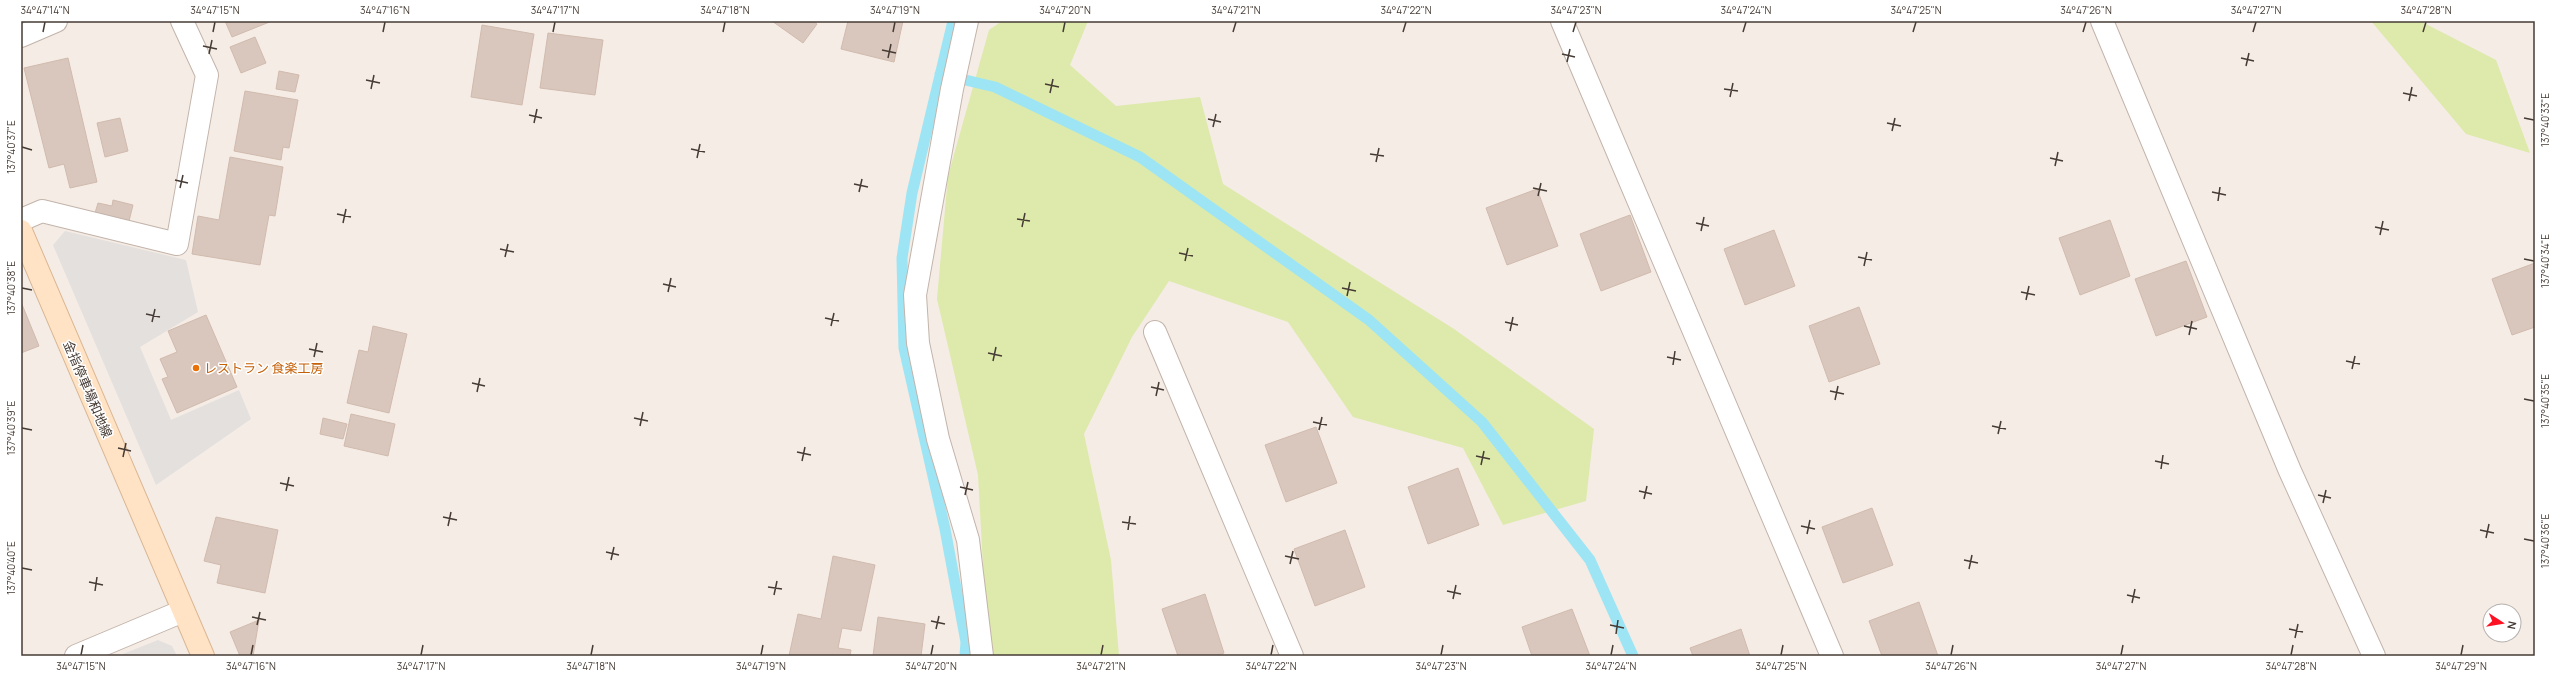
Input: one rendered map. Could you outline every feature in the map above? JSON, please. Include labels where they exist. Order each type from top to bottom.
[{"type":"main road","name":"金指停車場和地線","points":[[21,231],[203,656]]},
{"type":"street","points":[[21,36],[56,21]]},
{"type":"street","points":[[21,220],[42,211],[177,244],[207,74],[182,21]]},
{"type":"street","points":[[968,21],[954,78],[915,294],[918,343],[938,439],[968,540],[982,656]]},
{"type":"street","points":[[1562,21],[1832,656]]},
{"type":"street","points":[[2102,21],[2290,471],[2374,656]]},
{"type":"street","points":[[1154,332],[1292,656]]},
{"type":"street","points":[[76,656],[183,611]]},
{"type":"green space","points":[[1002,21],[1088,21],[1070,65],[1116,106],[1200,97],[1223,184],[1454,329],[1594,429],[1586,501],[1503,525],[1463,448],[1353,417],[1288,322],[1169,281],[1132,337],[1084,434],[1111,560],[1119,656],[988,656],[978,475],[937,299],[948,176],[989,30]]},
{"type":"green space","points":[[2371,21],[2420,21],[2496,60],[2530,153],[2466,134]]},
{"type":"shaded area","points":[[65,231],[186,260],[198,312],[140,347],[171,420],[239,390],[251,419],[156,485],[53,245]]},
{"type":"shaded area","points":[[158,640],[172,646],[177,656],[118,656]]},
{"type":"building","points":[[225,21],[272,21],[232,37]]},
{"type":"building","points":[[772,21],[812,21],[817,24],[803,43]]},
{"type":"building","points":[[848,21],[903,21],[894,62],[841,49]]},
{"type":"building","points":[[482,25],[534,34],[522,105],[471,97]]},
{"type":"building","points":[[548,33],[603,40],[595,95],[540,88]]},
{"type":"building","points":[[255,37],[266,63],[241,73],[230,47]]},
{"type":"building","points":[[68,58],[97,182],[70,188],[64,164],[49,168],[24,68]]},
{"type":"building","points":[[279,71],[299,75],[295,92],[276,89]]},
{"type":"building","points":[[245,91],[298,100],[289,148],[283,147],[281,160],[234,151]]},
{"type":"building","points":[[120,118],[128,151],[105,157],[97,123]]},
{"type":"building","points":[[230,157],[283,167],[275,216],[269,215],[260,265],[192,254],[198,216],[219,220]]},
{"type":"building","points":[[1537,189],[1558,246],[1507,265],[1486,208]]},
{"type":"building","points":[[113,200],[133,205],[129,221],[95,213],[98,203],[112,206]]},
{"type":"building","points":[[1630,215],[1651,272],[1601,291],[1580,234]]},
{"type":"building","points":[[2110,220],[2130,276],[2080,295],[2059,238]]},
{"type":"building","points":[[1774,230],[1795,286],[1745,305],[1724,249]]},
{"type":"building","points":[[2186,261],[2207,317],[2156,336],[2135,279]]},
{"type":"building","points":[[2535,263],[2535,327],[2512,335],[2492,279]]},
{"type":"building","points":[[21,302],[39,346],[21,353]]},
{"type":"building","points":[[1859,307],[1880,364],[1829,382],[1809,326]]},
{"type":"building","name":"レストラン 食楽工房","points":[[206,315],[237,387],[177,413],[162,379],[168,377],[160,359],[177,352],[168,331]]},
{"type":"building","points":[[373,326],[407,334],[389,413],[347,403],[359,350],[368,352]]},
{"type":"building","points":[[351,414],[395,424],[388,456],[344,446]]},
{"type":"building","points":[[323,418],[347,424],[343,439],[320,434]]},
{"type":"building","points":[[1316,427],[1337,483],[1286,502],[1265,445]]},
{"type":"building","points":[[1458,468],[1479,525],[1428,544],[1408,487]]},
{"type":"building","points":[[1872,508],[1893,565],[1843,583],[1822,527]]},
{"type":"building","points":[[216,517],[278,530],[265,593],[217,583],[221,565],[204,561]]},
{"type":"building","points":[[1345,530],[1365,587],[1315,606],[1294,549]]},
{"type":"building","points":[[833,556],[875,565],[861,631],[842,628],[838,648],[851,650],[850,656],[789,656],[798,614],[821,619]]},
{"type":"building","points":[[1205,594],[1224,653],[1215,656],[1178,656],[1162,609]]},
{"type":"building","points":[[1919,602],[1938,656],[1882,656],[1869,621]]},
{"type":"building","points":[[1572,609],[1590,656],[1532,656],[1522,627]]},
{"type":"building","points":[[878,617],[925,624],[921,656],[873,656]]},
{"type":"building","points":[[259,620],[253,656],[240,656],[230,632]]},
{"type":"building","points":[[1741,629],[1750,656],[1693,656],[1690,648]]},
{"type":"waterway","points":[[953,21],[912,193],[902,258],[904,348],[945,529],[966,642],[965,656]]},
{"type":"waterway","points":[[940,74],[995,87],[1140,157],[1369,320],[1482,422],[1590,560],[1633,656]]},
{"type":"place","name":"レストラン 食楽工房","points":[[196,368]]}]
